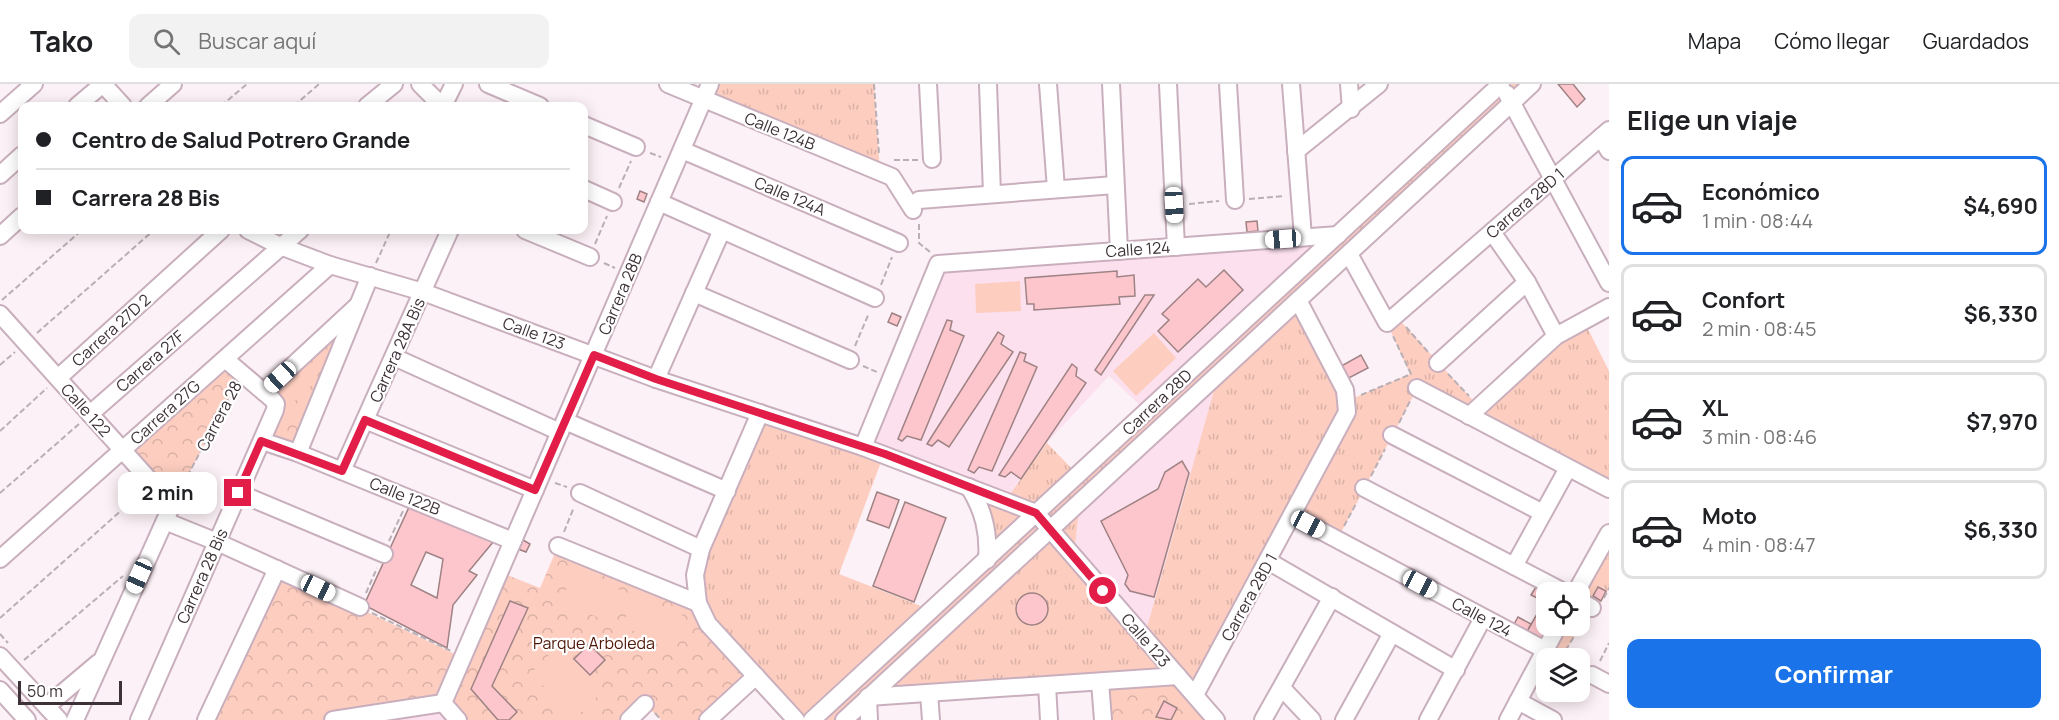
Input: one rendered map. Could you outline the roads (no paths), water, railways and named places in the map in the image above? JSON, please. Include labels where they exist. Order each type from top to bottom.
[{"type":"street","points":[[0,114],[33,84]]},
{"type":"street","points":[[82,102],[103,84],[119,102]]},
{"type":"street","points":[[153,102],[173,84]]},
{"type":"street","points":[[372,102],[394,84]]},
{"type":"street","points":[[420,84],[438,102]]},
{"type":"street","points":[[444,102],[454,84]]},
{"type":"street","points":[[488,84],[514,89],[534,102]]},
{"type":"street","name":"Calle 124B","points":[[668,84],[703,100],[891,168],[917,210],[992,194]]},
{"type":"street","name":"Carrera 28B","points":[[443,703],[710,84]]},
{"type":"street","points":[[928,84],[932,159]]},
{"type":"street","points":[[988,84],[992,194],[1115,185]]},
{"type":"street","points":[[1048,84],[1056,189]]},
{"type":"street","points":[[1111,84],[1119,251]]},
{"type":"street","points":[[1168,84],[1176,247]]},
{"type":"street","points":[[1228,84],[1235,200]]},
{"type":"street","points":[[1291,84],[1303,237]]},
{"type":"street","points":[[1349,84],[1351,109]]},
{"type":"street","points":[[1296,151],[1351,109],[1379,84]]},
{"type":"street","points":[[1502,84],[1510,104],[1605,265],[1609,283]]},
{"type":"street","name":"Carrera 28D","points":[[812,720],[1502,84]]},
{"type":"street","name":"Carrera 28D","points":[[844,720],[1532,84]]},
{"type":"street","points":[[588,127],[636,147]]},
{"type":"street","name":"Carrera 28D 1","points":[[1349,254],[1391,319],[1553,178],[1606,139]]},
{"type":"street","name":"Calle 124A","points":[[682,150],[899,243]]},
{"type":"street","points":[[0,175],[18,159]]},
{"type":"street","points":[[588,191],[613,202]]},
{"type":"street","points":[[659,202],[875,298]]},
{"type":"street","points":[[0,236],[18,220]]},
{"type":"street","points":[[656,379],[722,230]]},
{"type":"street","points":[[1492,232],[1527,282],[1556,336]]},
{"type":"street","name":"Carrera 27D 2","points":[[58,378],[217,234]]},
{"type":"street","name":"Calle 123","points":[[256,234],[330,265],[423,292],[656,379],[863,447],[1036,513],[1216,720]]},
{"type":"street","name":"Carrera 27F","points":[[90,414],[295,234]]},
{"type":"street","name":"Carrera 28A Bis","points":[[342,471],[448,234]]},
{"type":"street","points":[[535,234],[590,257]]},
{"type":"street","name":"Calle 124","points":[[863,447],[938,264],[1338,235]]},
{"type":"street","name":"Carrera 27G","points":[[0,559],[330,265]]},
{"type":"street","points":[[298,453],[362,301],[370,276]]},
{"type":"street","points":[[1438,363],[1527,282]]},
{"type":"street","points":[[694,293],[850,360]]},
{"type":"street","name":"Carrera 28D 1","points":[[1195,695],[1347,412],[1345,390],[1298,300]]},
{"type":"street","points":[[225,359],[268,396],[362,301]]},
{"type":"street","points":[[1474,412],[1556,336],[1609,307]]},
{"type":"street","name":"Calle 122","points":[[0,314],[172,505],[165,521]]},
{"type":"street","points":[[394,357],[562,427],[727,491]]},
{"type":"street","points":[[1417,388],[1474,412],[1568,468],[1609,489]]},
{"type":"street","name":"Carrera 28 Bis","points":[[139,720],[275,410],[276,404],[268,396]]},
{"type":"street","points":[[759,413],[701,549],[695,575],[698,603],[708,624],[796,720]]},
{"type":"street","points":[[365,420],[538,483]]},
{"type":"street","points":[[1392,435],[1543,513]]},
{"type":"street","name":"Calle 122B","points":[[261,441],[298,453],[513,541]]},
{"type":"street","points":[[1514,567],[1568,468]]},
{"type":"street","points":[[969,487],[985,522],[987,560]]},
{"type":"street","points":[[1364,488],[1544,582]]},
{"type":"street","points":[[238,493],[384,554]]},
{"type":"street","points":[[580,493],[701,549]]},
{"type":"street","name":"Calle 124","points":[[1293,516],[1541,648]]},
{"type":"street","points":[[75,720],[165,521],[217,542],[360,608]]},
{"type":"street","points":[[1582,582],[1609,533]]},
{"type":"street","points":[[558,546],[698,603]]},
{"type":"street","points":[[1268,561],[1456,670]]},
{"type":"street","points":[[206,720],[277,569]]},
{"type":"street","points":[[1263,720],[1332,597]]},
{"type":"street","points":[[1428,720],[1483,618]]},
{"type":"street","points":[[1344,720],[1392,633]]},
{"type":"street","points":[[0,656],[59,720]]},
{"type":"street","points":[[47,706],[101,661]]},
{"type":"street","points":[[1508,720],[1536,667]]},
{"type":"street","points":[[1592,675],[1609,684]]},
{"type":"street","points":[[708,720],[756,676]]},
{"type":"street","points":[[869,720],[868,697],[1178,676]]},
{"type":"street","points":[[1100,682],[1103,720]]},
{"type":"street","points":[[1047,685],[1049,720]]},
{"type":"street","points":[[1282,688],[1312,720]]},
{"type":"street","points":[[0,690],[27,720]]},
{"type":"street","points":[[929,693],[930,720]]},
{"type":"street","points":[[1518,701],[1553,720]]},
{"type":"street","points":[[333,720],[443,703],[458,720]]},
{"type":"street","points":[[629,720],[645,704]]},
{"type":"park label","name":"Parque Arboleda","points":[[594,643]]}]
